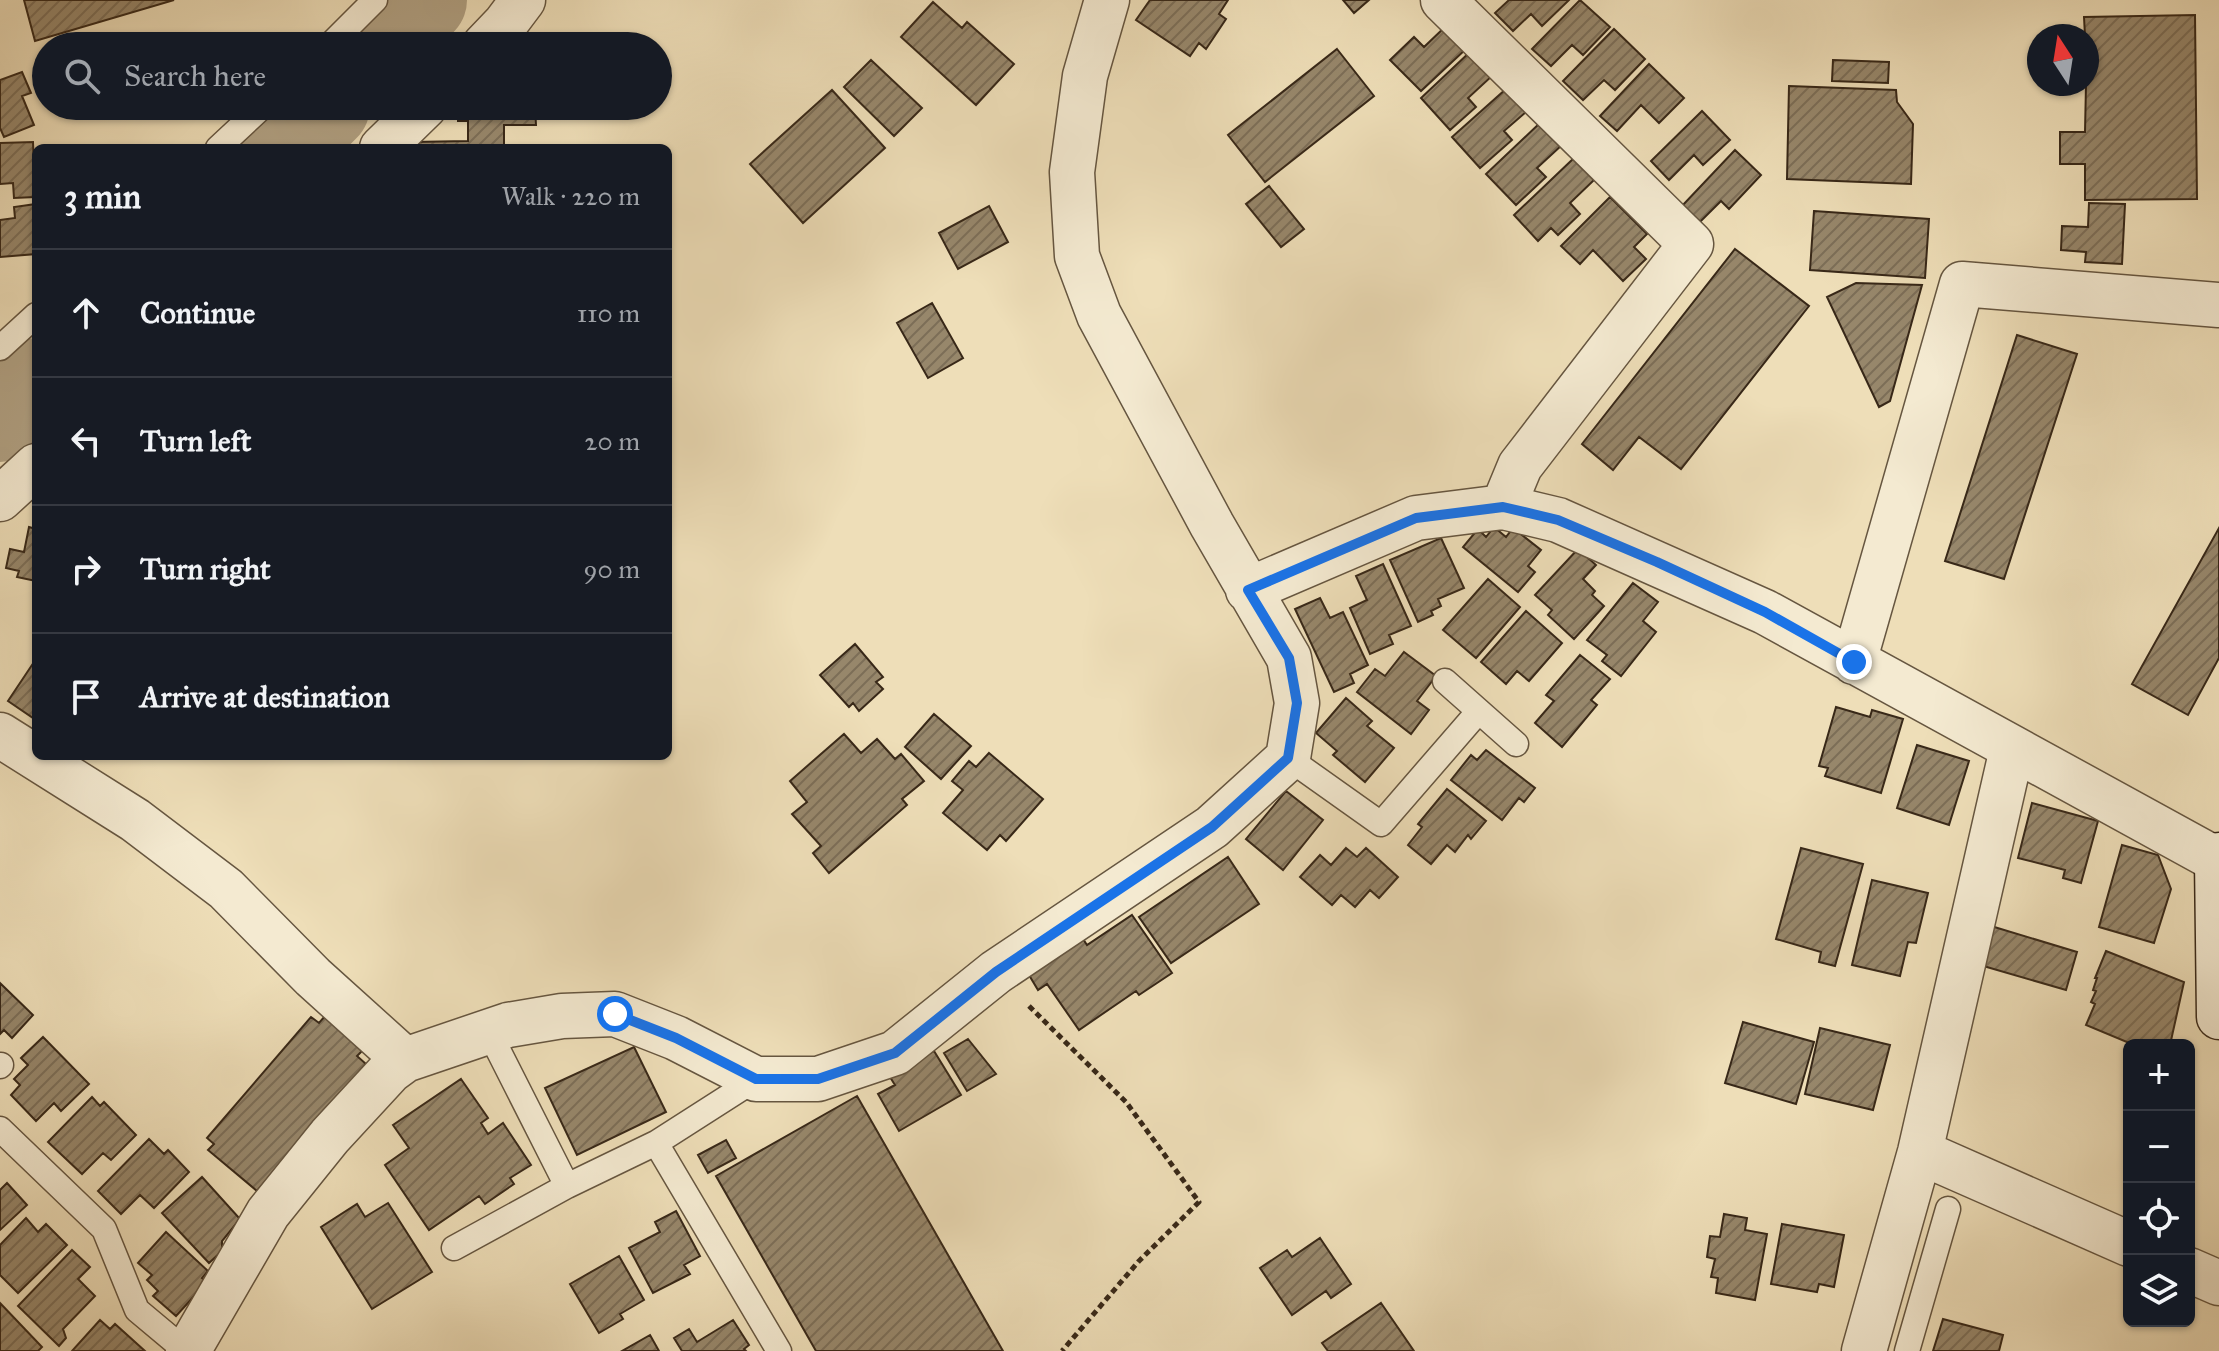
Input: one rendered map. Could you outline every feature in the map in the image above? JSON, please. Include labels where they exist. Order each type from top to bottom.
[{"type":"street","points":[[497,32],[523,0]]},
{"type":"street","points":[[187,1351],[268,1213],[330,1136],[390,1071],[405,1060],[508,1025],[562,1016],[615,1014],[676,1038],[756,1079],[818,1079],[895,1053],[996,972],[1212,827],[1288,758],[1297,703],[1289,658],[1248,590],[1099,315],[1077,256],[1072,172],[1085,76],[1107,0]]},
{"type":"street","points":[[1443,0],[1691,244],[1520,466],[1503,507]]},
{"type":"street","points":[[386,144],[411,120]]},
{"type":"street","points":[[1854,662],[1962,284],[2219,305]]},
{"type":"street","points":[[0,499],[32,470]]},
{"type":"street","points":[[1248,590],[1416,518],[1503,507],[1558,520],[1643,556],[1765,612],[2012,749],[2218,858],[2219,1017]]},
{"type":"street","points":[[0,735],[32,755]]},
{"type":"street","points":[[1864,1351],[1920,1152],[2012,749]]},
{"type":"street","points":[[40,760],[135,820],[226,889],[313,977],[405,1060]]},
{"type":"street","points":[[1920,1152],[2123,1241]]},
{"type":"street","points":[[2195,1273],[2219,1283]]},
{"type":"lane","points":[[343,32],[375,0]]},
{"type":"lane","points":[[222,144],[248,120]]},
{"type":"lane","points":[[0,348],[32,319]]},
{"type":"lane","points":[[1445,681],[1516,744]]},
{"type":"lane","points":[[1288,758],[1381,824],[1478,712]]},
{"type":"lane","points":[[489,1032],[567,1186]]},
{"type":"lane","points":[[454,1248],[567,1186],[656,1143],[756,1079]]},
{"type":"lane","points":[[0,1129],[104,1229],[137,1310],[187,1351]]},
{"type":"lane","points":[[656,1143],[779,1351]]},
{"type":"lane","points":[[1907,1351],[1948,1209]]},
{"type":"path","points":[[996,972],[1126,1102],[1199,1202],[1139,1261],[1062,1351]]},
{"type":"building","points":[[24,0],[174,0],[66,32],[33,32]]},
{"type":"building","points":[[1150,0],[1228,0],[1219,14],[1226,19],[1206,49],[1199,43],[1190,56],[1136,20]]},
{"type":"building","points":[[1343,0],[1369,0],[1354,13]]},
{"type":"building","points":[[1509,0],[1569,0],[1542,26],[1531,14],[1513,31],[1495,13]]},
{"type":"building","points":[[1580,0],[1610,27],[1583,55],[1572,45],[1551,66],[1532,49]]},
{"type":"building","points":[[933,2],[962,28],[967,22],[1014,64],[976,105],[901,37]]},
{"type":"building","points":[[2195,15],[2197,199],[2085,200],[2085,164],[2060,164],[2060,132],[2085,132],[2086,96],[2099,96],[2099,24],[2084,24],[2084,17]]},
{"type":"building","points":[[1446,26],[1467,48],[1421,91],[1390,60],[1414,37],[1424,47]]},
{"type":"building","points":[[1614,29],[1645,59],[1615,90],[1604,80],[1583,100],[1563,81]]},
{"type":"building","points":[[1337,49],[1374,96],[1265,182],[1228,135]]},
{"type":"building","points":[[1471,51],[1493,75],[1468,98],[1476,107],[1450,130],[1421,98]]},
{"type":"building","points":[[871,60],[922,108],[894,136],[844,87]]},
{"type":"building","points":[[1833,60],[1889,62],[1888,83],[1832,81]]},
{"type":"building","points":[[1649,64],[1684,98],[1659,123],[1641,105],[1617,131],[1600,116]]},
{"type":"building","points":[[22,72],[31,93],[22,96],[34,125],[4,137],[0,128],[0,80]]},
{"type":"building","points":[[1789,86],[1896,90],[1897,102],[1913,124],[1911,184],[1787,179]]},
{"type":"building","points":[[1506,89],[1526,112],[1504,131],[1512,140],[1480,168],[1452,137]]},
{"type":"building","points":[[832,90],[885,148],[803,223],[750,164]]},
{"type":"building","points":[[1702,111],[1730,140],[1703,165],[1694,155],[1669,180],[1651,161]]},
{"type":"building","points":[[536,120],[536,125],[504,125],[504,144],[413,144],[468,141],[468,121],[458,121]]},
{"type":"building","points":[[1541,122],[1562,145],[1537,168],[1546,177],[1516,205],[1486,174]]},
{"type":"building","points":[[33,142],[32,197],[14,198],[13,183],[0,184],[0,143]]},
{"type":"building","points":[[1735,150],[1761,175],[1729,209],[1721,201],[1700,222],[1682,206]]},
{"type":"building","points":[[1573,159],[1594,180],[1570,203],[1580,214],[1558,235],[1551,228],[1538,241],[1514,215]]},
{"type":"building","points":[[1269,186],[1304,229],[1281,247],[1246,204]]},
{"type":"building","points":[[1610,197],[1647,234],[1634,247],[1646,259],[1623,281],[1593,250],[1580,264],[1561,246]]},
{"type":"building","points":[[2089,203],[2125,204],[2122,264],[2085,262],[2086,252],[2061,250],[2062,226],[2088,227]]},
{"type":"building","points":[[32,205],[32,254],[0,257],[0,220],[15,218],[14,207]]},
{"type":"building","points":[[989,206],[1008,242],[958,269],[939,233]]},
{"type":"building","points":[[1814,211],[1929,219],[1925,278],[1810,270]]},
{"type":"building","points":[[1735,249],[1809,306],[1681,469],[1639,437],[1613,470],[1582,444]]},
{"type":"building","points":[[1856,283],[1922,285],[1890,401],[1879,407],[1827,297]]},
{"type":"building","points":[[932,303],[963,358],[928,378],[897,323]]},
{"type":"building","points":[[2017,335],[2077,354],[2004,579],[1945,561]]},
{"type":"building","points":[[29,527],[32,528],[32,580],[17,577],[19,571],[6,568],[10,549],[24,552]]},
{"type":"building","points":[[1494,527],[1506,537],[1513,528],[1541,550],[1528,566],[1535,572],[1518,592],[1463,547],[1478,529],[1486,537]]},
{"type":"building","points":[[2219,528],[2219,658],[2188,715],[2132,684]]},
{"type":"building","points":[[1441,538],[1464,588],[1438,599],[1441,606],[1431,611],[1433,615],[1418,622],[1390,560]]},
{"type":"building","points":[[1578,549],[1596,565],[1583,579],[1595,591],[1592,595],[1604,606],[1574,639],[1548,615],[1552,610],[1535,595]]},
{"type":"building","points":[[1383,564],[1411,626],[1389,635],[1393,644],[1370,654],[1350,608],[1367,600],[1356,576]]},
{"type":"building","points":[[1488,579],[1520,607],[1476,658],[1443,630]]},
{"type":"building","points":[[1633,583],[1658,602],[1643,621],[1656,632],[1621,676],[1602,661],[1607,655],[1587,640]]},
{"type":"building","points":[[1320,598],[1330,618],[1343,612],[1368,665],[1350,674],[1354,683],[1334,692],[1295,609]]},
{"type":"building","points":[[1526,611],[1562,643],[1529,681],[1517,671],[1506,684],[1481,662]]},
{"type":"building","points":[[855,644],[883,677],[876,682],[883,689],[859,711],[853,703],[849,707],[820,675]]},
{"type":"building","points":[[1404,652],[1436,676],[1417,701],[1429,710],[1411,734],[1357,692],[1375,669],[1385,676]]},
{"type":"building","points":[[1580,655],[1610,679],[1591,700],[1597,705],[1562,747],[1535,723],[1554,701],[1546,695]]},
{"type":"building","points":[[32,665],[32,717],[8,701]]},
{"type":"building","points":[[1346,698],[1372,721],[1367,726],[1394,748],[1365,782],[1333,755],[1337,751],[1316,733]]},
{"type":"building","points":[[1836,707],[1870,717],[1872,710],[1903,719],[1881,793],[1825,776],[1828,768],[1819,766]]},
{"type":"building","points":[[934,714],[971,746],[941,779],[905,747]]},
{"type":"building","points":[[844,734],[861,753],[877,739],[895,759],[901,754],[924,781],[902,799],[907,805],[829,873],[813,853],[821,846],[792,814],[807,802],[790,781]]},
{"type":"building","points":[[1917,745],[1969,761],[1949,825],[1897,808]]},
{"type":"building","points":[[1486,750],[1535,788],[1524,802],[1519,798],[1502,820],[1451,780],[1471,755],[1477,760]]},
{"type":"building","points":[[989,753],[1043,799],[1006,841],[1000,835],[987,850],[943,813],[963,790],[952,781],[969,761],[976,767]]},
{"type":"building","points":[[1447,789],[1486,821],[1471,839],[1468,835],[1455,852],[1447,845],[1431,864],[1408,845],[1422,827],[1418,824]]},
{"type":"building","points":[[1286,791],[1323,820],[1283,870],[1246,839]]},
{"type":"building","points":[[2032,803],[2098,821],[2081,883],[2063,878],[2065,870],[2018,858]]},
{"type":"building","points":[[2122,845],[2158,855],[2171,889],[2154,943],[2099,927]]},
{"type":"building","points":[[1346,848],[1357,857],[1366,848],[1398,877],[1379,898],[1370,890],[1355,907],[1341,895],[1332,905],[1300,877],[1320,855],[1331,865]]},
{"type":"building","points":[[1801,848],[1863,864],[1835,966],[1819,962],[1821,952],[1776,939]]},
{"type":"building","points":[[1228,857],[1259,904],[1171,963],[1139,917]]},
{"type":"building","points":[[1872,880],[1928,893],[1916,943],[1908,942],[1900,976],[1852,965]]},
{"type":"building","points":[[1132,915],[1172,973],[1139,995],[1136,991],[1079,1030],[1047,984],[1038,990],[1029,975],[1083,939],[1087,945]]},
{"type":"building","points":[[1991,926],[2077,952],[2066,990],[1980,965]]},
{"type":"building","points":[[2106,951],[2184,982],[2171,1039],[2123,1040],[2086,1025],[2095,1004],[2091,1002],[2096,991],[2093,990]]},
{"type":"building","points":[[0,983],[33,1015],[12,1038],[4,1030],[0,1034]]},
{"type":"building","points":[[325,1016],[364,1049],[357,1056],[366,1064],[257,1191],[208,1150],[214,1144],[207,1138],[311,1017],[319,1023]]},
{"type":"building","points":[[1743,1022],[1814,1042],[1796,1104],[1725,1083]]},
{"type":"building","points":[[1820,1028],[1890,1045],[1873,1110],[1805,1094]]},
{"type":"building","points":[[43,1037],[89,1084],[61,1111],[54,1103],[36,1121],[11,1095],[20,1085],[14,1079],[28,1065],[21,1058]]},
{"type":"building","points":[[968,1039],[996,1074],[967,1091],[944,1053]]},
{"type":"building","points":[[634,1047],[666,1112],[577,1155],[545,1088]]},
{"type":"building","points":[[934,1051],[961,1095],[899,1131],[878,1094],[895,1085],[890,1077]]},
{"type":"building","points":[[461,1079],[488,1118],[481,1123],[488,1134],[503,1123],[531,1165],[510,1178],[514,1184],[485,1204],[479,1196],[429,1230],[385,1165],[409,1148],[393,1125]]},
{"type":"building","points":[[857,1096],[1003,1351],[816,1351],[716,1176]]},
{"type":"building","points":[[92,1097],[100,1106],[104,1102],[136,1135],[111,1160],[103,1153],[82,1174],[48,1142]]},
{"type":"building","points":[[149,1139],[164,1154],[168,1150],[189,1172],[154,1208],[140,1195],[121,1214],[98,1191]]},
{"type":"building","points":[[726,1140],[736,1158],[708,1173],[698,1155]]},
{"type":"building","points":[[202,1177],[240,1219],[222,1241],[222,1251],[209,1263],[162,1213]]},
{"type":"building","points":[[7,1183],[27,1205],[0,1230],[0,1190]]},
{"type":"building","points":[[388,1203],[432,1272],[372,1309],[321,1227],[357,1204],[365,1217]]},
{"type":"building","points":[[676,1211],[700,1256],[684,1265],[690,1274],[653,1293],[629,1248],[660,1232],[655,1222]]},
{"type":"building","points":[[1724,1214],[1747,1218],[1745,1230],[1767,1234],[1755,1300],[1716,1293],[1718,1278],[1711,1277],[1715,1259],[1707,1257],[1710,1236],[1720,1237]]},
{"type":"building","points":[[26,1218],[38,1232],[46,1224],[67,1245],[18,1293],[0,1275],[0,1245]]},
{"type":"building","points":[[1782,1224],[1844,1235],[1834,1287],[1819,1284],[1817,1292],[1771,1284]]},
{"type":"building","points":[[166,1232],[208,1271],[202,1278],[207,1282],[176,1316],[153,1296],[158,1291],[147,1280],[152,1275],[138,1263]]},
{"type":"building","points":[[1320,1238],[1351,1284],[1331,1298],[1326,1291],[1292,1315],[1260,1268],[1287,1250],[1292,1257]]},
{"type":"building","points":[[72,1250],[90,1267],[78,1279],[95,1296],[63,1329],[66,1338],[59,1346],[18,1306]]},
{"type":"building","points":[[619,1256],[644,1300],[620,1314],[623,1319],[599,1333],[570,1284]]},
{"type":"building","points":[[0,1303],[42,1347],[38,1351],[0,1351]]},
{"type":"building","points":[[1381,1303],[1414,1351],[1328,1351],[1322,1343]]},
{"type":"building","points":[[1943,1319],[2003,1335],[1999,1351],[1933,1351]]},
{"type":"building","points":[[100,1320],[110,1329],[115,1324],[145,1351],[72,1351]]},
{"type":"building","points":[[733,1320],[749,1345],[744,1349],[746,1351],[682,1351],[674,1338],[689,1329],[697,1342]]},
{"type":"building","points":[[650,1335],[659,1351],[622,1351]]},
{"type":"waterway","points":[[393,32],[422,0]]},
{"type":"waterway","points":[[287,144],[311,120]]},
{"type":"waterway","points":[[0,417],[32,387]]},
{"type":"route","points":[[615,1014],[676,1038],[756,1079],[818,1079],[895,1053],[996,972],[1212,827],[1288,758],[1297,703],[1289,658],[1248,590],[1416,518],[1503,507],[1558,520],[1765,612],[1854,662]]}]
